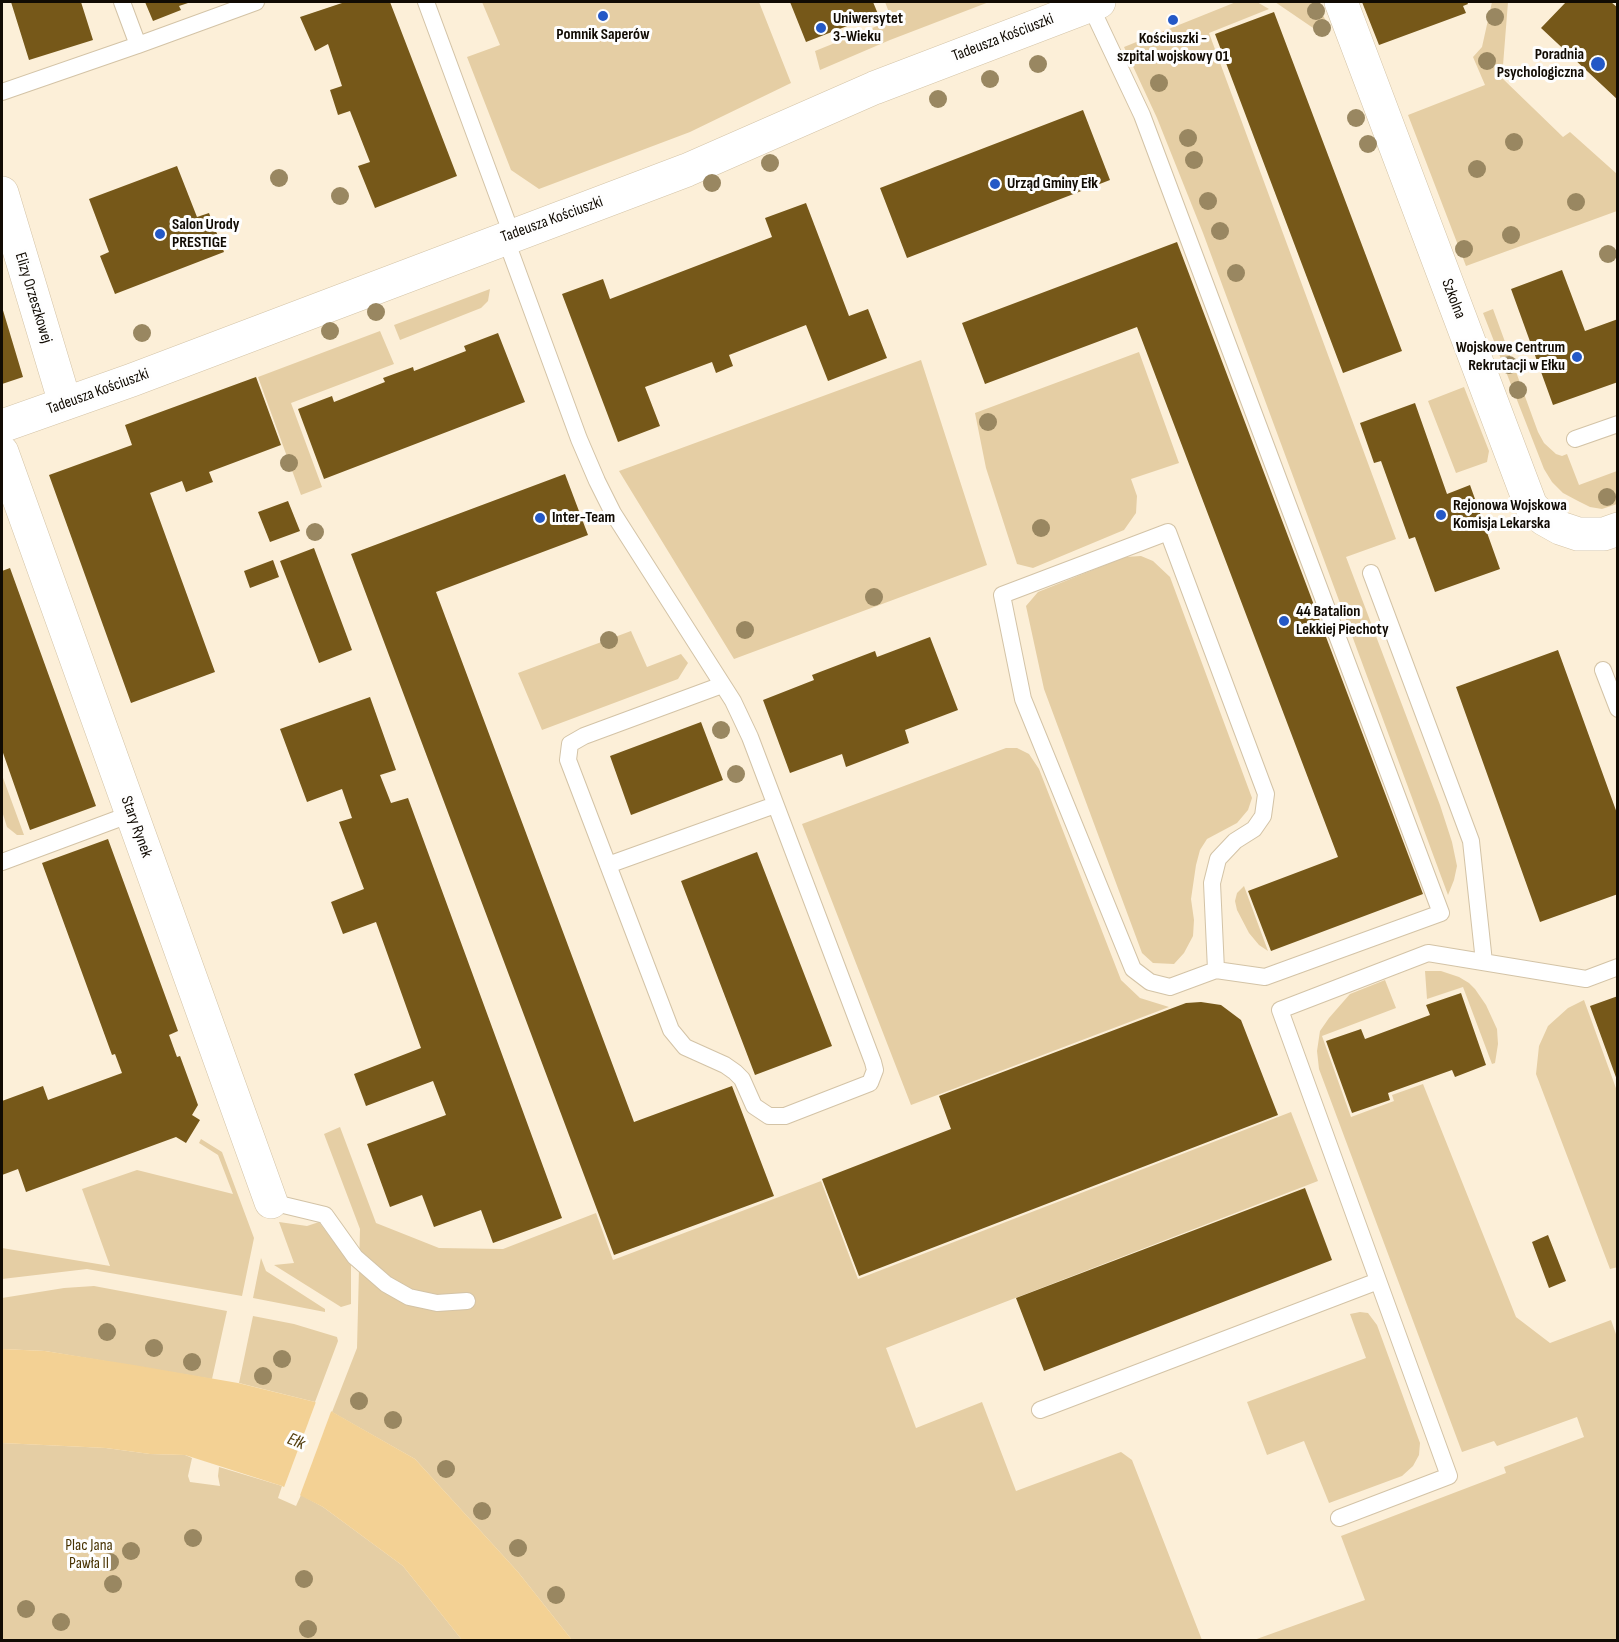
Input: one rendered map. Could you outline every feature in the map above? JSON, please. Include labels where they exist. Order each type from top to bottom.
[{"type":"street","name":"Szkolna","points":[[1341,2],[1531,506],[1544,519],[1578,534],[1604,534],[1617,529]]},
{"type":"street","name":"Tadeusza Kościuszki","points":[[2,426],[132,380],[687,170],[874,88],[1094,3]]},
{"type":"street","name":"Elizy Orzeszkowej","points":[[3,206],[65,403]]},
{"type":"street","name":"Stary Rynek","points":[[2,452],[271,1202]]},
{"type":"lane","points":[[122,2],[138,45]]},
{"type":"lane","points":[[2,92],[256,2]]},
{"type":"lane","points":[[426,2],[579,439],[614,513],[733,701],[750,737],[875,1070],[870,1083],[785,1116],[769,1116],[754,1107],[742,1079],[735,1072],[685,1047],[671,1030],[568,760],[570,744],[584,735],[722,685]]},
{"type":"lane","points":[[1094,3],[1146,125],[1441,913],[1265,977],[1216,970],[1170,987],[1150,982],[1133,969],[1023,699],[1002,595],[1167,532],[1266,794],[1263,816],[1254,829],[1235,841],[1218,859],[1212,883],[1216,970]]},
{"type":"lane","points":[[1575,439],[1617,424]]},
{"type":"lane","points":[[1371,573],[1471,841],[1484,962]]},
{"type":"lane","points":[[1603,670],[1617,709]]},
{"type":"lane","points":[[608,865],[775,804]]},
{"type":"lane","points":[[2,862],[131,814]]},
{"type":"lane","points":[[1339,1518],[1449,1476],[1280,1010],[1428,953],[1586,979],[1617,967]]},
{"type":"lane","points":[[271,1202],[325,1215],[355,1257],[386,1284],[409,1297],[437,1303],[467,1301]]},
{"type":"lane","points":[[1040,1410],[1378,1281]]},
{"type":"green space","points":[[482,2],[759,2],[791,83],[690,132],[539,189],[511,170],[467,57],[500,45]]},
{"type":"green space","points":[[885,2],[989,2],[820,70],[815,51],[892,20]]},
{"type":"green space","points":[[1236,2],[1257,2],[1269,9],[1209,33],[1396,539],[1346,557],[1452,842],[1457,866],[1448,895],[1203,233],[1157,118],[1124,47]]},
{"type":"green space","points":[[1275,2],[1317,2],[1329,28],[1319,32]]},
{"type":"green space","points":[[1492,2],[1508,2],[1502,78],[1563,137],[1570,132],[1617,174],[1617,211],[1466,266],[1408,115],[1485,85],[1473,57],[1482,47]]},
{"type":"green space","points":[[490,289],[488,301],[481,308],[400,340],[394,325]]},
{"type":"green space","points":[[1493,309],[1544,443],[1556,454],[1562,456],[1567,454],[1579,485],[1617,471],[1617,504],[1602,509],[1590,507],[1563,493],[1552,482],[1544,469],[1483,313]]},
{"type":"green space","points":[[380,331],[394,364],[291,403],[322,487],[301,495],[258,377]]},
{"type":"green space","points":[[1139,352],[1179,463],[1131,479],[1137,496],[1136,513],[1124,530],[1033,568],[1017,564],[986,468],[975,413]]},
{"type":"green space","points":[[921,360],[987,565],[734,659],[619,471]]},
{"type":"green space","points":[[1464,387],[1489,451],[1487,462],[1456,473],[1428,401]]},
{"type":"green space","points":[[1141,556],[1153,561],[1170,577],[1252,798],[1248,810],[1237,823],[1207,839],[1200,850],[1191,899],[1194,920],[1193,936],[1184,953],[1174,964],[1153,963],[1142,953],[1044,689],[1026,606],[1038,592],[1125,557]]},
{"type":"green space","points":[[631,631],[647,667],[681,654],[688,663],[678,679],[542,730],[518,673]]},
{"type":"green space","points":[[1006,748],[1017,748],[1029,754],[1039,769],[1121,980],[1140,998],[1169,1007],[911,1105],[802,824]]},
{"type":"green space","points":[[2,775],[24,835],[17,835],[7,827],[2,811]]},
{"type":"green space","points":[[1244,886],[1268,951],[1259,945],[1249,933],[1237,910],[1235,901],[1237,893]]},
{"type":"green space","points":[[1425,971],[1441,971],[1459,977],[1475,989],[1486,1005],[1497,1029],[1498,1044],[1495,1063],[1492,1064],[1463,987],[1427,999]]},
{"type":"green space","points":[[1385,980],[1396,1008],[1322,1036],[1351,1117],[1394,1101],[1392,1095],[1423,1084],[1516,1317],[1550,1343],[1611,1320],[1617,1337],[1617,1640],[1254,1640],[1365,1600],[1341,1536],[1506,1473],[1504,1467],[1584,1437],[1577,1417],[1497,1446],[1494,1441],[1462,1452],[1319,1069],[1317,1051],[1320,1031],[1329,1018],[1350,994]]},
{"type":"green space","points":[[1584,1000],[1617,1091],[1618,1267],[1610,1269],[1536,1074],[1539,1046],[1548,1026],[1568,1008]]},
{"type":"green space","points":[[1291,1112],[1318,1181],[886,1348],[916,1428],[982,1402],[1016,1491],[1121,1452],[1132,1460],[1202,1640],[572,1640],[518,1572],[415,1459],[332,1412],[357,1348],[360,1229],[324,1134],[340,1127],[376,1223],[439,1248],[503,1249],[596,1213],[613,1260],[821,1181],[858,1279]]},
{"type":"green space","points":[[201,1139],[222,1152],[254,1238],[242,1296],[87,1269],[2,1279],[2,1248],[110,1266],[82,1189],[137,1170],[233,1194],[218,1155],[199,1143]]},
{"type":"green space","points":[[279,1222],[307,1226],[319,1222],[351,1265],[351,1304],[341,1307],[274,1265],[294,1263]]},
{"type":"green space","points":[[261,1258],[266,1271],[325,1309],[325,1312],[253,1298]]},
{"type":"green space","points":[[94,1286],[227,1311],[212,1379],[45,1351],[2,1349],[2,1298],[64,1288]]},
{"type":"green space","points":[[1368,1313],[1377,1325],[1420,1443],[1419,1455],[1413,1466],[1402,1476],[1329,1503],[1304,1441],[1267,1455],[1247,1402],[1366,1358],[1350,1314]]},
{"type":"green space","points":[[253,1316],[294,1324],[337,1337],[338,1341],[315,1402],[239,1383]]},
{"type":"green space","name":"Plac Jana Pawła II","points":[[2,1443],[106,1448],[150,1454],[185,1455],[192,1458],[188,1476],[190,1482],[220,1486],[219,1467],[282,1486],[278,1498],[296,1506],[301,1495],[323,1507],[403,1566],[462,1640],[2,1640]]},
{"type":"water","name":"Ełk","points":[[2,1349],[45,1351],[134,1365],[238,1383],[315,1402],[415,1459],[518,1572],[572,1640],[462,1640],[403,1566],[323,1507],[282,1486],[185,1455],[150,1454],[106,1448],[2,1443]]},
{"type":"pier","points":[[317,1399],[332,1409],[299,1498],[283,1490]]},
{"type":"building","points":[[11,2],[81,2],[93,40],[29,60]]},
{"type":"building","points":[[145,2],[191,2],[179,6],[181,10],[153,21]]},
{"type":"building","points":[[345,2],[390,2],[457,176],[375,208],[358,166],[370,162],[350,111],[338,115],[330,90],[342,86],[328,44],[315,51],[300,17]]},
{"type":"building","name":"Uniwersytet 3-Wieku","points":[[790,2],[873,2],[878,14],[806,42]]},
{"type":"building","points":[[1362,2],[1467,2],[1468,4],[1463,6],[1466,13],[1379,45]]},
{"type":"building","name":"Poradnia Psychologiczna","points":[[1566,2],[1611,2],[1618,8],[1618,100],[1541,28]]},
{"type":"building","points":[[1274,12],[1402,351],[1343,373],[1215,34]]},
{"type":"building","name":"Urząd Gminy Ełk","points":[[1083,110],[1110,180],[907,258],[880,188]]},
{"type":"building","name":"Salon Urody PRESTIGE","points":[[177,166],[197,217],[209,213],[224,252],[115,294],[100,256],[109,252],[89,199]]},
{"type":"building","points":[[806,203],[849,316],[868,309],[887,358],[828,381],[806,325],[729,355],[733,366],[716,373],[712,362],[645,387],[660,426],[618,442],[562,294],[603,279],[610,299],[772,237],[765,218]]},
{"type":"building","name":"44 Batalion Lekkiej Piechoty","points":[[1177,242],[1423,894],[1271,951],[1248,891],[1338,857],[1137,327],[985,384],[962,323]]},
{"type":"building","name":"Wojskowe Centrum Rekrutacji w Ełku","points":[[1562,270],[1585,331],[1618,319],[1618,382],[1553,405],[1511,289]]},
{"type":"building","points":[[2,307],[23,377],[2,384]]},
{"type":"building","points":[[498,333],[525,402],[324,479],[298,409],[332,396],[334,402],[385,382],[383,378],[413,367],[414,371],[466,351],[464,346]]},
{"type":"building","points":[[256,377],[281,445],[209,472],[213,482],[186,492],[182,481],[150,493],[215,672],[131,703],[49,475],[132,445],[125,425]]},
{"type":"building","name":"Rejonowa Wojskowa Komisja Lekarska","points":[[1415,403],[1447,494],[1470,485],[1500,569],[1435,592],[1415,537],[1409,539],[1381,461],[1374,463],[1360,423]]},
{"type":"building","points":[[565,474],[588,535],[436,592],[634,1122],[732,1086],[774,1196],[614,1255],[351,554]]},
{"type":"building","points":[[288,501],[300,531],[270,542],[258,512]]},
{"type":"building","points":[[314,548],[352,650],[319,663],[280,561]]},
{"type":"building","points":[[273,560],[279,577],[250,588],[244,571]]},
{"type":"building","points":[[10,568],[96,806],[30,830],[2,750],[2,571]]},
{"type":"building","points":[[930,637],[958,710],[905,730],[909,743],[846,767],[842,754],[790,773],[763,700],[814,680],[812,675],[875,651],[877,657]]},
{"type":"building","points":[[1558,650],[1618,816],[1618,894],[1540,922],[1456,687]]},
{"type":"building","points":[[370,697],[396,770],[380,775],[391,803],[408,798],[562,1218],[493,1243],[481,1210],[434,1227],[422,1195],[390,1207],[367,1144],[446,1115],[433,1081],[366,1106],[354,1074],[421,1048],[376,922],[343,934],[331,902],[364,889],[339,822],[352,818],[342,789],[307,802],[280,729]]},
{"type":"building","points":[[701,722],[723,780],[631,815],[610,756]]},
{"type":"building","points":[[108,839],[178,1031],[169,1035],[177,1057],[180,1056],[198,1105],[192,1115],[200,1120],[186,1143],[176,1137],[26,1192],[18,1169],[2,1175],[2,1101],[43,1086],[48,1100],[122,1073],[115,1054],[112,1055],[42,863]]},
{"type":"building","points":[[757,852],[832,1046],[755,1075],[681,881]]},
{"type":"building","points":[[1461,993],[1486,1065],[1455,1077],[1452,1070],[1388,1093],[1390,1100],[1352,1113],[1326,1041],[1361,1029],[1365,1039],[1430,1015],[1426,1005]]},
{"type":"building","points":[[1618,996],[1618,1080],[1617,1080],[1590,1006]]},
{"type":"building","points":[[1201,1002],[1221,1005],[1241,1020],[1278,1115],[859,1276],[822,1179],[951,1129],[939,1096],[1186,1003]]},
{"type":"building","points":[[1305,1188],[1332,1260],[1044,1371],[1016,1298]]},
{"type":"building","points":[[1548,1235],[1566,1281],[1549,1288],[1532,1242]]},
{"type":"place","name":"Pomnik Saperów","points":[[603,16]]},
{"type":"place","name":"Kościuszki - szpital wojskowy 01","points":[[1173,20]]},
{"type":"place","name":"Uniwersytet 3-Wieku","points":[[821,28]]},
{"type":"place","name":"Poradnia Psychologiczna","points":[[1598,64]]},
{"type":"place","name":"Urząd Gminy Ełk","points":[[995,184]]},
{"type":"place","name":"Salon Urody PRESTIGE","points":[[160,234]]},
{"type":"place","name":"Wojskowe Centrum Rekrutacji w Ełku","points":[[1577,357]]},
{"type":"place","name":"Rejonowa Wojskowa Komisja Lekarska","points":[[1441,515]]},
{"type":"place","name":"Inter-Team","points":[[540,518]]},
{"type":"place","name":"44 Batalion Lekkiej Piechoty","points":[[1284,621]]}]
